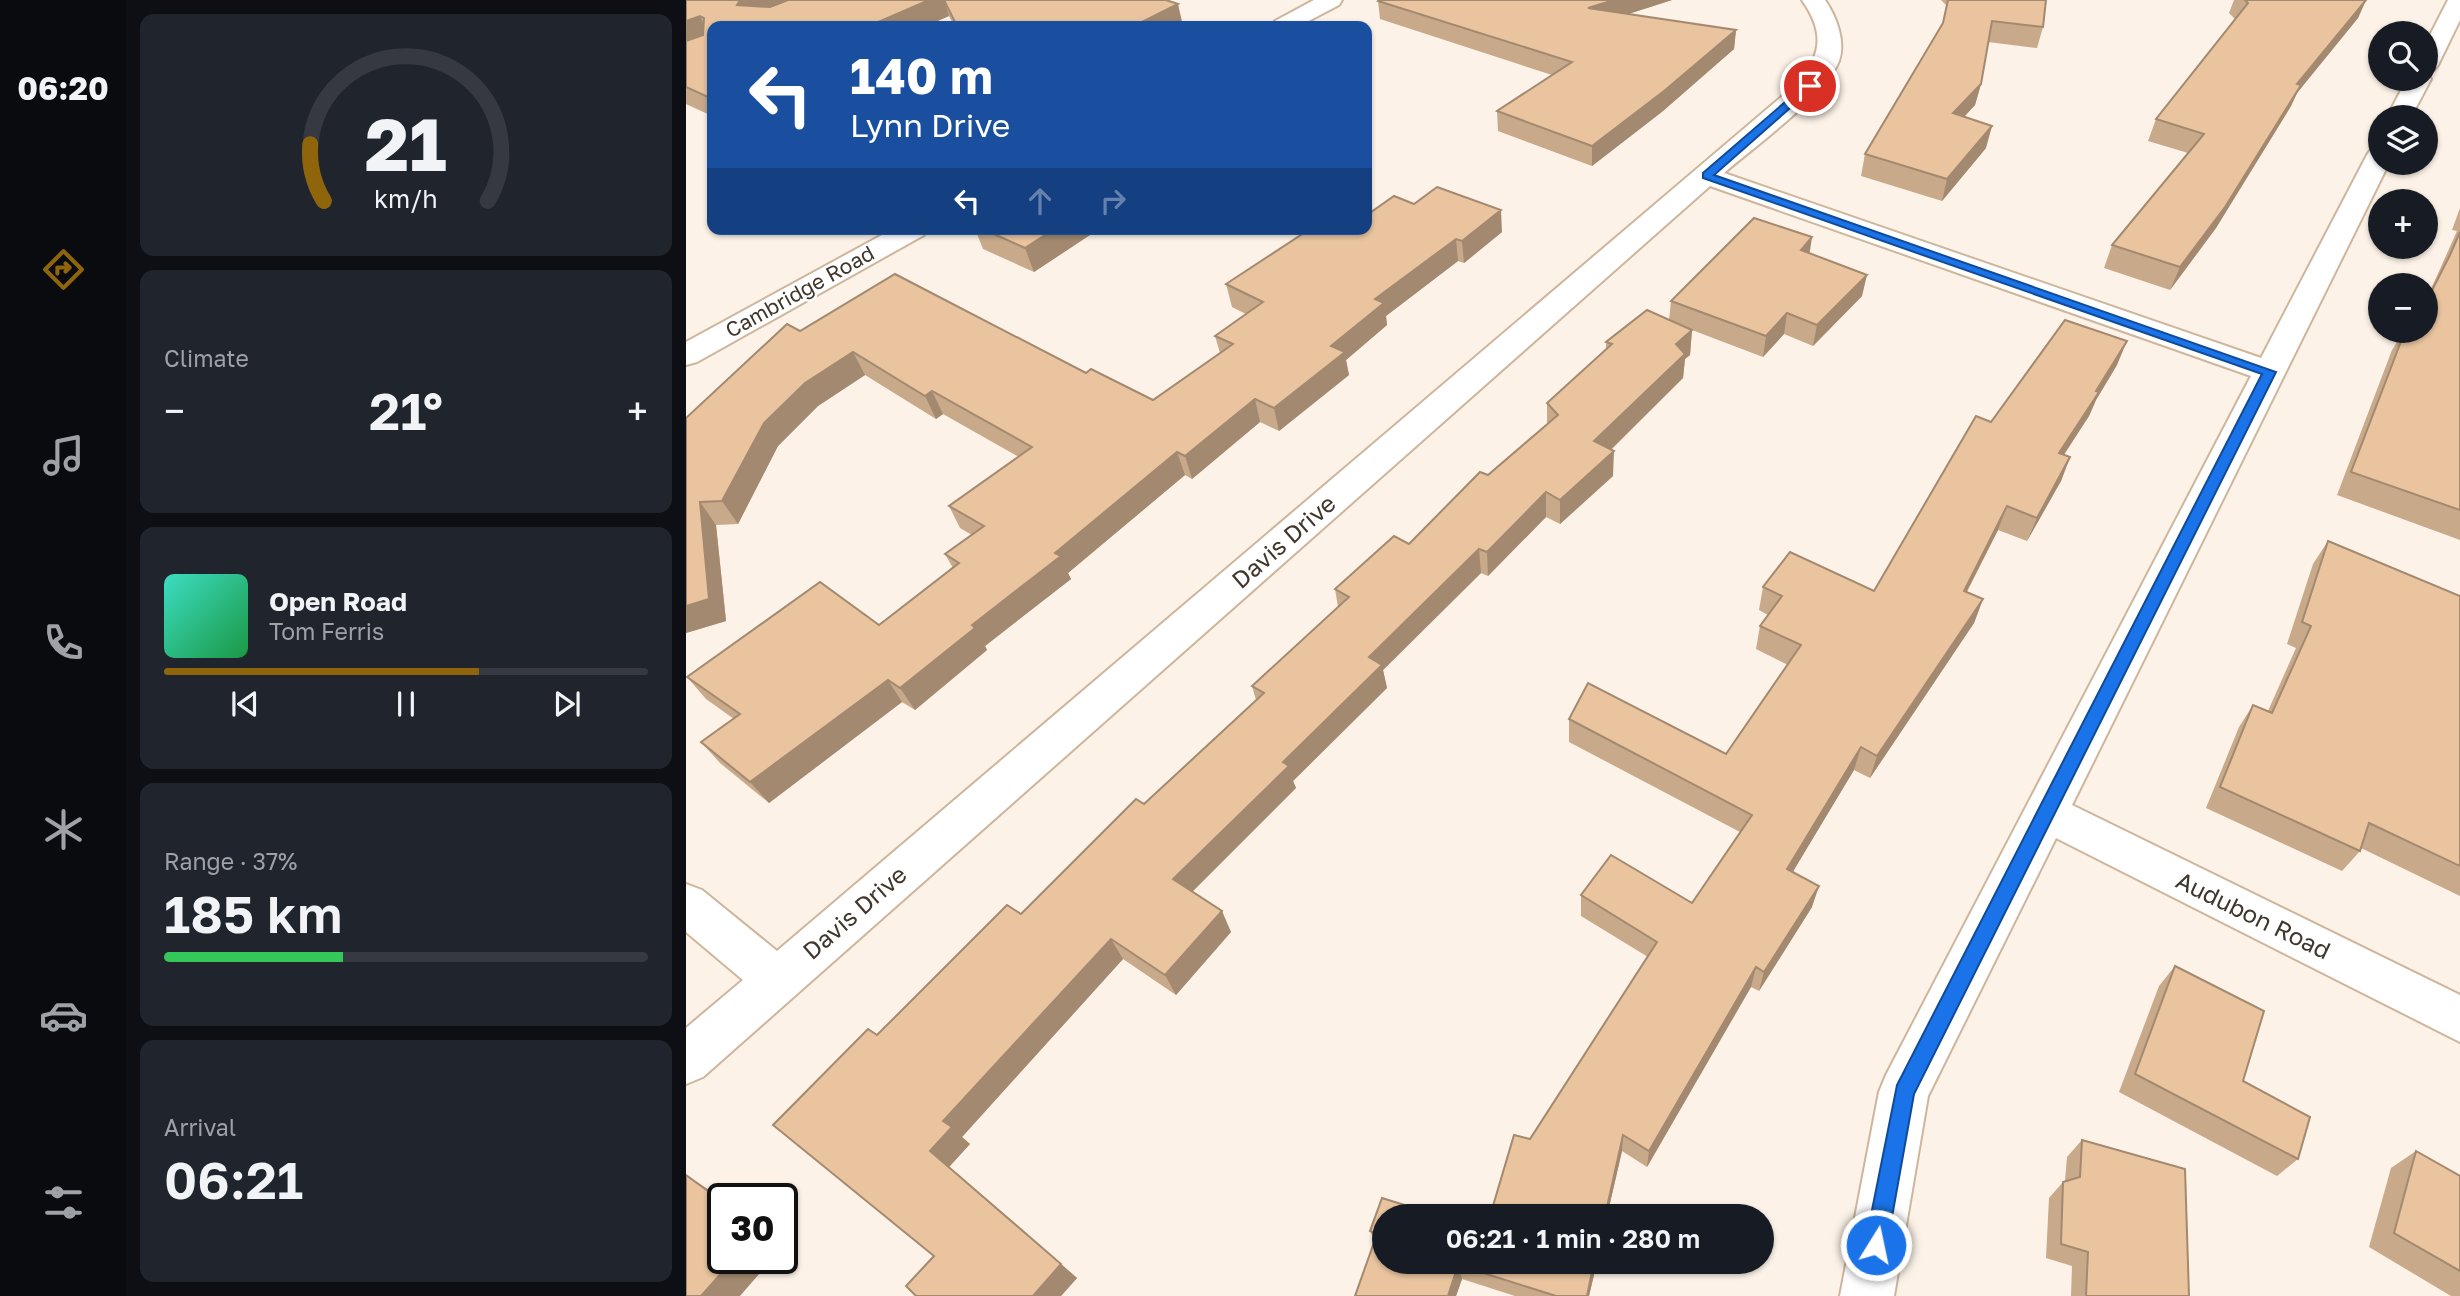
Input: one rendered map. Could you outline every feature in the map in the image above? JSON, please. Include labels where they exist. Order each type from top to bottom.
[{"type":"street","points":[[1292,21],[1331,0]]},
{"type":"street","name":"Davis Drive","points":[[686,1060],[1810,86],[1828,59],[1828,31],[1822,9],[1814,0]]},
{"type":"street","points":[[2438,41],[2459,0]]},
{"type":"street","points":[[1867,1296],[1904,1092],[2370,175]]},
{"type":"street","points":[[1706,176],[2270,372]]},
{"type":"street","name":"Cambridge Road","points":[[686,355],[903,235]]},
{"type":"street","name":"Audubon Road","points":[[2045,812],[2460,1019]]},
{"type":"street","points":[[686,904],[778,980]]},
{"type":"building","points":[[686,0],[740,0],[737,5],[770,7],[788,0],[929,0],[881,21],[707,21],[707,97],[686,87],[686,41],[703,35],[704,18],[700,16],[686,21]]},
{"type":"building","points":[[944,0],[1166,0],[1178,4],[1144,21],[954,21]]},
{"type":"building","points":[[1379,0],[1614,0],[1588,8],[1736,30],[1664,91],[1592,146],[1497,111],[1572,62]]},
{"type":"building","points":[[1948,0],[2046,0],[2043,27],[1992,21],[1981,84],[1953,113],[1992,126],[1947,179],[1865,154],[1943,23]]},
{"type":"building","points":[[2245,0],[2366,0],[2297,84],[2301,85],[2225,207],[2180,267],[2112,245],[2204,134],[2156,119],[2248,3]]},
{"type":"building","points":[[1437,187],[1501,210],[1462,241],[1456,239],[1375,299],[1384,303],[1331,346],[1345,352],[1274,408],[1255,399],[1185,456],[1177,452],[1055,553],[1061,556],[972,625],[975,628],[900,688],[888,680],[750,782],[701,742],[740,714],[687,677],[820,582],[879,625],[959,563],[945,554],[984,526],[949,506],[1032,447],[932,391],[925,396],[853,352],[805,383],[764,423],[722,501],[700,502],[709,599],[686,606],[686,418],[787,324],[800,331],[895,274],[1086,373],[1091,369],[1153,400],[1233,344],[1215,336],[1263,302],[1226,284],[1301,235],[1372,235],[1372,211],[1394,196],[1414,204]]},
{"type":"building","points":[[1754,218],[1812,237],[1801,250],[1867,275],[1817,325],[1787,313],[1766,336],[1671,301]]},
{"type":"building","points":[[2460,232],[2460,510],[2351,472],[2400,343],[2438,343],[2438,278]]},
{"type":"building","points":[[996,235],[1045,235],[1025,248]]},
{"type":"building","points":[[1647,310],[1692,330],[1676,344],[1685,354],[1594,441],[1614,451],[1560,500],[1546,492],[1487,552],[1479,549],[1369,657],[1382,665],[1283,762],[1289,766],[1173,879],[1222,911],[1165,975],[1111,939],[943,1121],[952,1127],[930,1151],[1061,1264],[1033,1296],[916,1296],[906,1286],[934,1256],[773,1125],[868,1029],[877,1035],[1007,905],[1021,914],[1136,799],[1144,804],[1264,693],[1252,686],[1349,597],[1335,589],[1394,536],[1409,544],[1480,472],[1488,475],[1558,415],[1547,403],[1612,344],[1606,342]]},
{"type":"building","points":[[2065,320],[2127,341],[2096,391],[2099,392],[2059,453],[2070,457],[2037,518],[2007,506],[1964,591],[1983,599],[1877,756],[1861,747],[1787,869],[1819,886],[1764,972],[1756,967],[1649,1151],[1623,1135],[1608,1204],[1494,1204],[1514,1135],[1530,1139],[1657,942],[1581,895],[1611,855],[1692,903],[1752,815],[1569,719],[1588,683],[1726,754],[1801,645],[1760,626],[1782,596],[1763,587],[1790,552],[1874,591],[1976,416],[1991,422]]},
{"type":"building","points":[[2328,541],[2460,596],[2460,866],[2369,823],[2360,851],[2220,787],[2253,705],[2272,713],[2311,626],[2302,622]]},
{"type":"building","points":[[2175,966],[2264,1011],[2243,1081],[2310,1117],[2298,1159],[2135,1074]]},
{"type":"building","points":[[2082,1140],[2185,1169],[2189,1296],[2086,1296],[2088,1252],[2061,1244],[2063,1182],[2080,1177]]},
{"type":"building","points":[[2416,1151],[2460,1176],[2460,1271],[2394,1233]]},
{"type":"building","points":[[686,1175],[707,1190],[707,1274],[721,1274],[701,1296],[686,1296]]},
{"type":"building","points":[[1382,1198],[1401,1204],[1380,1204]]},
{"type":"building","points":[[1372,1248],[1372,1274],[1455,1274],[1448,1296],[1355,1296]]},
{"type":"building","points":[[1486,1274],[1592,1274],[1587,1296],[1556,1296]]},
{"type":"route","points":[[1810,86],[1706,176],[2270,372],[1904,1092],[1876,1245]]}]
